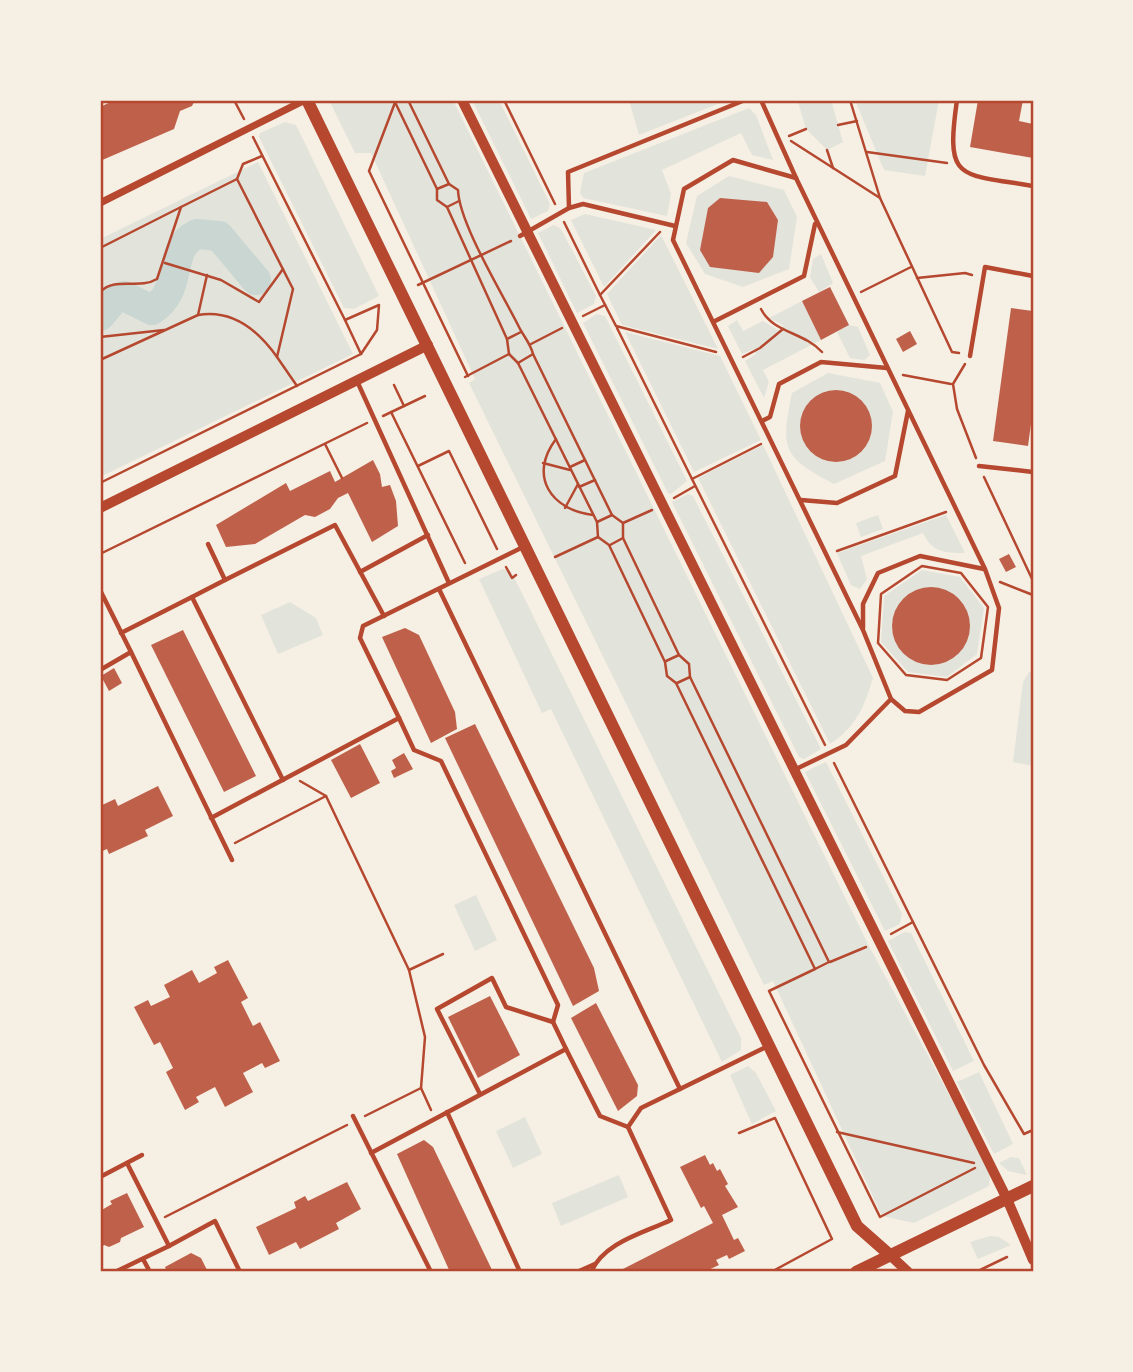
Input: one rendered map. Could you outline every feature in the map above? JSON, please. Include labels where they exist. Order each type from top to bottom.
[{"type":"main road","points":[[306,100],[857,1226],[891,1256]]},
{"type":"main road","points":[[856,1272],[1033,1186]]},
{"type":"street","points":[[100,203],[306,100]]},
{"type":"street","points":[[462,100],[524,234],[1007,1199],[1033,1260]]},
{"type":"street","points":[[100,508],[428,345]]},
{"type":"street","points":[[891,1256],[908,1272]]},
{"type":"lane","points":[[569,208],[568,172],[745,100]]},
{"type":"lane","points":[[761,100],[796,178],[815,222],[985,569],[999,608],[992,670],[919,712],[905,711],[891,699],[863,630],[827,554],[673,240],[684,189],[733,160],[796,178]]},
{"type":"lane","points":[[957,100],[951,149],[957,164],[975,176],[1033,186]]},
{"type":"lane","points":[[524,234],[569,208],[583,204],[676,226]]},
{"type":"lane","points":[[715,321],[804,276],[815,222]]},
{"type":"lane","points":[[970,356],[985,267],[1033,276]]},
{"type":"lane","points":[[762,421],[770,417],[779,384],[821,362],[888,370]]},
{"type":"lane","points":[[356,380],[449,584]]},
{"type":"lane","points":[[801,500],[837,503],[895,476],[908,411]]},
{"type":"lane","points":[[979,466],[1033,472]]},
{"type":"lane","points":[[121,633],[335,525],[384,616]]},
{"type":"lane","points":[[360,572],[428,535]]},
{"type":"lane","points":[[208,544],[225,580]]},
{"type":"lane","points":[[524,546],[363,626],[360,638],[414,750],[441,761],[558,1005],[553,1022],[600,1116],[628,1127],[671,1220],[608,1250],[591,1272]]},
{"type":"lane","points":[[863,630],[863,604],[878,573],[920,556],[985,569]]},
{"type":"lane","points":[[439,589],[680,1089]]},
{"type":"lane","points":[[100,590],[232,860]]},
{"type":"lane","points":[[192,597],[283,780]]},
{"type":"lane","points":[[100,670],[131,652]]},
{"type":"lane","points":[[793,771],[846,744],[891,699]]},
{"type":"lane","points":[[211,818],[399,718]]},
{"type":"lane","points":[[480,1094],[437,1009],[492,978],[506,1007],[553,1022]]},
{"type":"lane","points":[[628,1127],[640,1108],[769,1045]]},
{"type":"lane","points":[[371,1153],[566,1049]]},
{"type":"lane","points":[[447,1112],[520,1272]]},
{"type":"lane","points":[[354,1119],[431,1272]]},
{"type":"lane","points":[[100,1177],[142,1155]]},
{"type":"lane","points":[[127,1163],[169,1246]]},
{"type":"lane","points":[[116,1272],[215,1221],[240,1272]]},
{"type":"lane","points":[[143,1259],[150,1272]]},
{"type":"lane","points":[[577,1272],[595,1264]]},
{"type":"path","points":[[234,100],[361,354]]},
{"type":"path","points":[[408,100],[449,184],[458,190],[459,201],[483,254],[521,332],[531,344],[533,354],[612,514],[623,523]]},
{"type":"path","points":[[504,100],[984,1065],[1024,1134],[1033,1130]]},
{"type":"path","points":[[850,100],[880,198],[916,278],[952,352],[970,356]]},
{"type":"path","points":[[395,101],[437,190],[437,200],[447,207],[507,340],[509,354],[519,363],[597,522],[598,537]]},
{"type":"path","points":[[395,101],[369,171],[466,377],[509,354]]},
{"type":"path","points":[[838,125],[857,121]]},
{"type":"path","points":[[806,129],[785,138],[880,198]]},
{"type":"path","points":[[827,150],[833,168]]},
{"type":"path","points":[[866,152],[957,164]]},
{"type":"path","points":[[100,248],[237,179],[243,164],[262,156]]},
{"type":"path","points":[[237,179],[293,289],[277,357]]},
{"type":"path","points":[[437,190],[449,184]]},
{"type":"path","points":[[447,207],[459,201]]},
{"type":"path","points":[[100,292],[113,284],[151,282],[157,279],[165,263],[181,207]]},
{"type":"path","points":[[600,295],[667,225]]},
{"type":"path","points":[[418,285],[524,234]]},
{"type":"path","points":[[165,263],[207,275],[259,302],[283,269]]},
{"type":"path","points":[[852,297],[911,267]]},
{"type":"path","points":[[916,278],[965,273],[983,278]]},
{"type":"path","points":[[198,314],[207,275]]},
{"type":"path","points":[[758,300],[767,320],[812,341],[830,362]]},
{"type":"path","points":[[100,483],[361,354],[377,330],[379,305],[345,320]]},
{"type":"path","points":[[581,318],[605,305]]},
{"type":"path","points":[[100,360],[198,314],[209,313],[242,322],[264,338],[297,386]]},
{"type":"path","points":[[531,344],[565,326]]},
{"type":"path","points":[[616,326],[743,358],[783,329]]},
{"type":"path","points":[[100,337],[167,330]]},
{"type":"path","points":[[507,340],[521,332]]},
{"type":"path","points":[[519,363],[533,354]]},
{"type":"path","points":[[888,370],[953,384]]},
{"type":"path","points":[[394,385],[404,406]]},
{"type":"path","points":[[100,554],[425,397]]},
{"type":"path","points":[[391,412],[470,574]]},
{"type":"path","points":[[556,439],[543,463],[550,491],[565,508],[593,515]]},
{"type":"path","points":[[692,478],[770,439]]},
{"type":"path","points":[[325,444],[342,478]]},
{"type":"path","points":[[418,466],[449,451],[501,558],[512,578],[516,575]]},
{"type":"path","points":[[543,463],[570,468],[585,460]]},
{"type":"path","points":[[565,508],[578,485],[595,480]]},
{"type":"path","points":[[670,499],[695,486]]},
{"type":"path","points":[[827,554],[956,508]]},
{"type":"path","points":[[623,523],[654,509]]},
{"type":"path","points":[[597,522],[612,514]]},
{"type":"path","points":[[623,523],[623,538],[679,655],[689,664],[690,677],[829,962]]},
{"type":"path","points":[[598,537],[609,545],[665,662],[667,676],[676,683],[815,969]]},
{"type":"path","points":[[555,557],[598,537]]},
{"type":"path","points":[[609,545],[623,538]]},
{"type":"path","points":[[922,566],[961,573],[988,607],[981,658],[947,680],[906,675],[878,643],[881,594],[922,566]]},
{"type":"path","points":[[665,662],[679,655]]},
{"type":"path","points":[[676,683],[690,677]]},
{"type":"path","points":[[290,776],[326,796],[409,970],[425,1037],[421,1088],[435,1118]]},
{"type":"path","points":[[226,848],[326,796]]},
{"type":"path","points":[[886,936],[913,922]]},
{"type":"path","points":[[836,1132],[981,1164],[880,1216],[836,1132],[769,991],[869,946]]},
{"type":"path","points":[[409,970],[443,954]]},
{"type":"path","points":[[156,1221],[354,1119],[421,1088]]},
{"type":"path","points":[[739,1133],[775,1118],[832,1240],[771,1272]]},
{"type":"path","points":[[975,1272],[1007,1257]]},
{"type":"shaded area","points":[[329,100],[453,100],[869,946],[990,1171],[989,1186],[914,1223],[882,1216],[773,981],[764,985],[469,383],[475,379],[371,153],[355,153]]},
{"type":"shaded area","points":[[472,100],[499,100],[550,204],[548,211],[531,219]]},
{"type":"shaded area","points":[[629,100],[728,100],[639,135]]},
{"type":"shaded area","points":[[831,100],[843,142],[827,150],[806,129],[798,102]]},
{"type":"shaded area","points":[[855,100],[939,100],[925,176],[884,170]]},
{"type":"shaded area","points":[[749,108],[756,115],[773,160],[752,155],[741,133],[662,170],[671,194],[667,216],[583,198],[580,192],[584,173]]},
{"type":"shaded area","points":[[285,122],[296,125],[379,296],[354,309],[344,308],[259,137],[260,133]]},
{"type":"shaded area","points":[[258,162],[353,354],[100,477],[100,239]]},
{"type":"shaded area","points":[[729,176],[784,190],[797,217],[789,269],[743,287],[705,274],[686,243],[697,196]]},
{"type":"shaded area","points":[[585,214],[656,230],[604,287],[571,220]]},
{"type":"shaded area","points":[[554,225],[561,229],[596,296],[594,304],[577,313],[538,233]]},
{"type":"shaded area","points":[[661,235],[718,349],[622,325],[607,294]]},
{"type":"shaded area","points":[[821,254],[833,283],[819,292],[810,277],[813,259]]},
{"type":"shaded area","points":[[802,301],[821,340],[763,370],[769,382],[764,398],[745,361],[756,354],[754,349],[742,354],[728,326],[737,320],[743,331],[763,321],[778,330],[784,326],[769,318]]},
{"type":"shaded area","points":[[597,314],[605,316],[687,481],[671,494],[668,493],[583,323]]},
{"type":"shaded area","points":[[849,325],[858,327],[870,355],[864,360],[850,358],[837,332]]},
{"type":"shaded area","points":[[625,332],[720,356],[761,440],[694,472]]},
{"type":"shaded area","points":[[828,373],[880,383],[893,412],[885,461],[834,484],[795,458],[789,450],[786,427],[792,393]]},
{"type":"shaded area","points":[[763,445],[873,678],[858,716],[846,731],[830,744],[698,478]]},
{"type":"shaded area","points":[[688,494],[693,496],[821,749],[804,759],[799,757],[672,502]]},
{"type":"shaded area","points":[[878,515],[883,529],[861,537],[856,523]]},
{"type":"shaded area","points":[[946,515],[965,553],[951,553],[935,548],[923,533],[861,556],[867,579],[860,589],[851,585],[837,553]]},
{"type":"shaded area","points":[[503,569],[511,571],[741,1038],[741,1050],[722,1062],[551,709],[542,713],[479,579]]},
{"type":"shaded area","points":[[922,570],[960,577],[984,608],[977,654],[947,677],[908,672],[881,642],[884,596]]},
{"type":"shaded area","points":[[290,602],[316,618],[323,635],[278,654],[261,615]]},
{"type":"shaded area","points":[[1029,672],[1033,672],[1033,766],[1013,762],[1023,682]]},
{"type":"shaded area","points":[[826,762],[902,914],[900,924],[885,931],[805,772]]},
{"type":"shaded area","points":[[476,895],[497,940],[475,951],[454,905]]},
{"type":"shaded area","points":[[905,932],[911,933],[974,1061],[953,1071],[888,941]]},
{"type":"shaded area","points":[[748,1066],[756,1073],[776,1111],[752,1124],[730,1075]]},
{"type":"shaded area","points":[[979,1072],[1013,1144],[994,1154],[957,1082]]},
{"type":"shaded area","points":[[525,1117],[542,1154],[513,1168],[496,1131]]},
{"type":"shaded area","points":[[1011,1157],[1019,1158],[1027,1175],[1008,1171],[999,1163]]},
{"type":"shaded area","points":[[619,1175],[628,1197],[561,1226],[552,1203]]},
{"type":"shaded area","points":[[990,1236],[999,1237],[1011,1245],[978,1259],[970,1242]]},
{"type":"building","points":[[115,100],[195,100],[192,106],[180,111],[174,129],[100,161],[100,107]]},
{"type":"building","points":[[978,100],[1023,100],[1019,121],[1033,124],[1033,158],[970,147]]},
{"type":"building","points":[[720,198],[767,202],[778,220],[773,257],[759,273],[710,267],[700,250],[708,208]]},
{"type":"building","points":[[830,287],[849,325],[821,340],[802,301]]},
{"type":"building","points":[[1011,308],[1033,311],[1033,409],[1028,446],[993,441]]},
{"type":"building","points":[[910,331],[917,344],[903,352],[896,339]]},
{"type":"building","points":[[836,390],[850,393],[862,400],[869,412],[872,426],[869,440],[862,452],[850,459],[836,462],[822,459],[810,452],[803,440],[800,426],[803,412],[810,400],[822,393]]},
{"type":"building","points":[[373,460],[380,474],[382,487],[390,485],[396,501],[398,526],[372,542],[348,493],[338,498],[330,509],[315,517],[305,515],[255,544],[226,547],[216,525],[286,483],[290,491],[330,471],[335,482]]},
{"type":"building","points":[[1009,554],[1016,567],[1006,572],[999,559]]},
{"type":"building","points":[[931,587],[946,590],[959,598],[967,611],[970,626],[967,641],[959,654],[946,662],[931,665],[916,662],[903,654],[895,641],[892,626],[895,611],[903,598],[916,590]]},
{"type":"building","points":[[405,628],[419,635],[455,712],[457,729],[431,743],[382,637]]},
{"type":"building","points":[[183,630],[256,776],[224,792],[151,645]]},
{"type":"building","points":[[114,668],[122,683],[109,691],[101,676]]},
{"type":"building","points":[[475,724],[594,968],[599,991],[573,1006],[445,738]]},
{"type":"building","points":[[360,744],[380,783],[351,798],[331,760]]},
{"type":"building","points":[[404,753],[413,769],[394,778],[391,771],[396,768],[392,760]]},
{"type":"building","points":[[158,786],[173,816],[145,830],[148,836],[109,854],[107,849],[100,852],[100,814],[103,813],[100,806],[115,799],[118,806]]},
{"type":"building","points":[[228,960],[248,998],[241,1002],[253,1026],[260,1022],[280,1061],[265,1068],[262,1063],[243,1073],[253,1092],[225,1107],[215,1087],[196,1097],[199,1102],[185,1110],[166,1072],[173,1068],[160,1042],[154,1045],[134,1007],[148,1000],[151,1006],[170,997],[164,985],[192,970],[199,983],[217,973],[214,967]]},
{"type":"building","points":[[490,996],[520,1055],[478,1078],[448,1017]]},
{"type":"building","points":[[596,1003],[638,1085],[637,1096],[618,1111],[571,1018]]},
{"type":"building","points":[[424,1140],[433,1147],[493,1272],[450,1272],[397,1154]]},
{"type":"building","points":[[705,1155],[710,1165],[713,1163],[717,1171],[720,1169],[728,1184],[725,1186],[738,1207],[722,1215],[734,1240],[738,1238],[745,1251],[729,1259],[727,1255],[716,1260],[719,1265],[704,1272],[699,1269],[687,1272],[622,1272],[621,1270],[713,1223],[704,1206],[701,1208],[680,1167]]},
{"type":"building","points":[[347,1182],[361,1209],[336,1223],[339,1229],[300,1249],[296,1242],[269,1255],[256,1227],[296,1208],[294,1202],[305,1196],[308,1201]]},
{"type":"building","points":[[127,1193],[144,1227],[121,1238],[120,1242],[109,1247],[104,1245],[100,1249],[100,1211],[112,1204],[110,1201]]},
{"type":"building","points":[[191,1253],[201,1258],[208,1272],[167,1272],[165,1267]]},
{"type":"waterway","points":[[100,316],[114,299],[124,296],[152,310],[168,291],[181,249],[197,234],[219,236],[256,280]]}]
